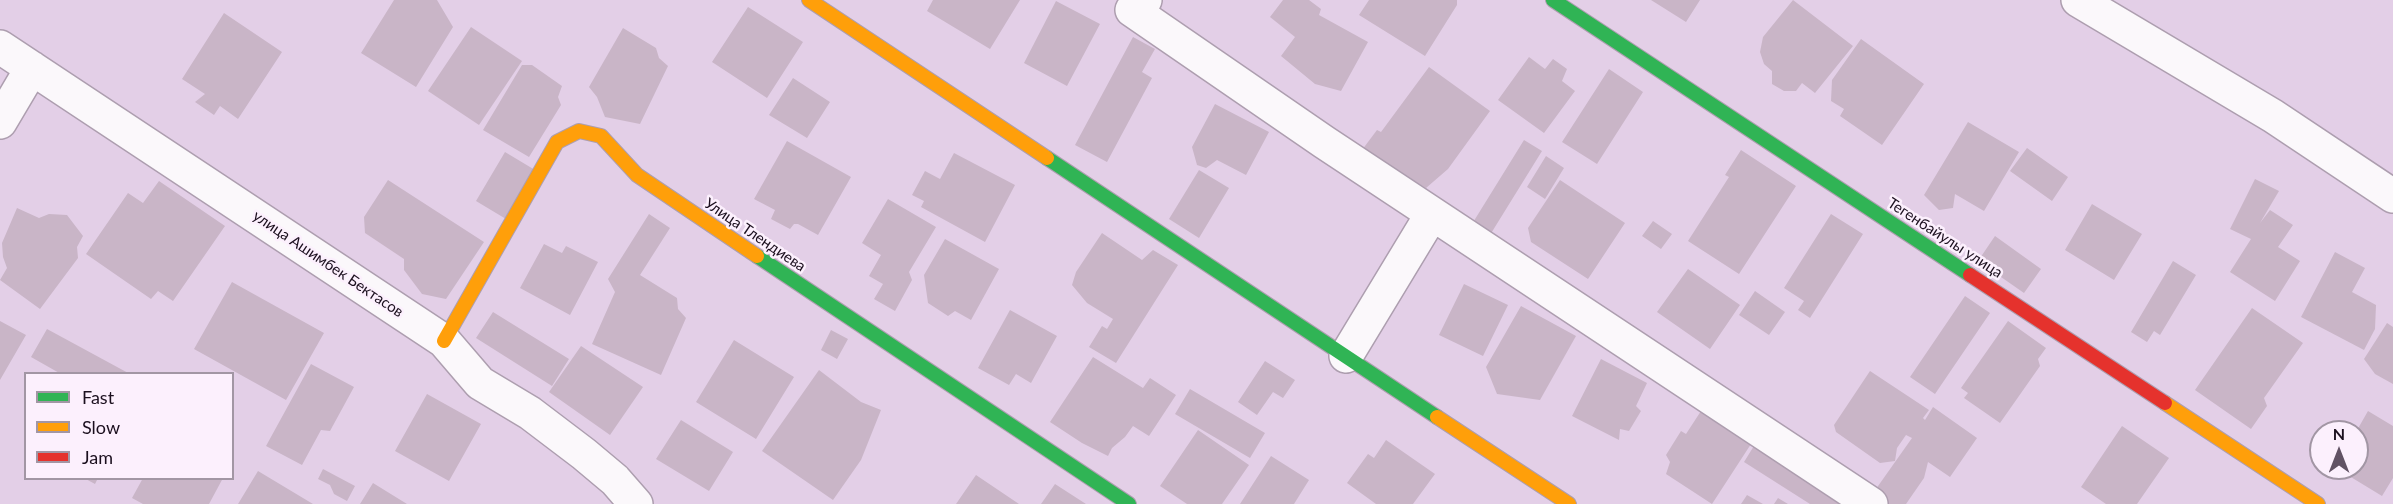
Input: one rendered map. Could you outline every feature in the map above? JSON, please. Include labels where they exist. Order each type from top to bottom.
[{"type":"street","points":[[809,0],[1569,504]]},
{"type":"street","name":"Тегенбайулы улица","points":[[1553,0],[2319,504]]},
{"type":"street","points":[[2078,0],[2273,116],[2393,196]]},
{"type":"street","points":[[1131,3],[1324,142],[1871,504]]},
{"type":"street","name":"улица Ашимбек Бектасов","points":[[0,46],[444,341],[480,382],[530,413],[584,454],[615,480],[636,504]]},
{"type":"street","points":[[0,122],[32,68]]},
{"type":"street","name":"Улица Тлендиева","points":[[444,341],[556,142],[579,131],[601,136],[638,175],[931,374],[1129,504]]},
{"type":"street","points":[[1346,356],[1432,214]]},
{"type":"building","points":[[394,0],[437,0],[453,27],[416,87],[361,53]]},
{"type":"building","points":[[933,0],[1020,0],[990,49],[927,11]]},
{"type":"building","points":[[1283,0],[1309,0],[1321,9],[1319,15],[1368,42],[1341,91],[1315,84],[1281,56],[1295,37],[1270,17]]},
{"type":"building","points":[[1369,0],[1457,0],[1457,5],[1425,56],[1359,15]]},
{"type":"building","points":[[1651,0],[1700,0],[1686,22]]},
{"type":"building","points":[[1793,0],[1853,46],[1815,93],[1802,83],[1796,91],[1784,91],[1772,84],[1772,71],[1764,64],[1760,52],[1763,37]]},
{"type":"building","points":[[1056,1],[1100,24],[1067,86],[1024,63]]},
{"type":"building","points":[[748,7],[803,42],[767,98],[712,62]]},
{"type":"building","points":[[224,13],[282,52],[238,119],[220,106],[214,115],[195,102],[205,94],[182,79]]},
{"type":"building","points":[[471,27],[522,61],[479,125],[428,91]]},
{"type":"building","points":[[623,28],[656,48],[659,58],[668,66],[640,124],[605,117],[597,97],[589,87]]},
{"type":"building","points":[[1133,37],[1155,49],[1142,72],[1152,78],[1107,162],[1075,145]]},
{"type":"building","points":[[1861,39],[1924,84],[1882,145],[1840,116],[1844,109],[1831,101],[1832,80]]},
{"type":"building","points":[[1529,57],[1545,69],[1553,59],[1567,69],[1562,81],[1575,91],[1544,133],[1498,100]]},
{"type":"building","points":[[522,65],[532,65],[562,86],[558,97],[561,105],[529,157],[483,130]]},
{"type":"building","points":[[1429,67],[1490,111],[1448,169],[1426,188],[1362,150],[1377,130],[1381,132]]},
{"type":"building","points":[[1609,69],[1643,92],[1597,164],[1562,142]]},
{"type":"building","points":[[793,78],[830,102],[807,138],[769,115]]},
{"type":"building","points":[[1215,104],[1269,132],[1246,175],[1217,160],[1206,168],[1197,165],[1192,147]]},
{"type":"building","points":[[1968,122],[2019,152],[1984,211],[1955,194],[1953,208],[1939,210],[1924,195]]},
{"type":"building","points":[[1524,140],[1542,151],[1490,235],[1472,224]]},
{"type":"building","points":[[787,141],[851,177],[818,235],[798,224],[794,224],[790,229],[771,219],[775,210],[754,199]]},
{"type":"building","points":[[2027,148],[2068,177],[2052,201],[2010,171]]},
{"type":"building","points":[[1741,150],[1796,186],[1739,274],[1688,241],[1729,177],[1725,175]]},
{"type":"building","points":[[505,152],[535,170],[506,219],[476,201]]},
{"type":"building","points":[[954,153],[1015,185],[985,242],[921,207],[924,201],[912,195],[925,171],[940,179]]},
{"type":"building","points":[[1546,156],[1564,168],[1545,199],[1527,187]]},
{"type":"building","points":[[1199,170],[1229,188],[1199,238],[1169,219]]},
{"type":"building","points":[[2255,179],[2279,191],[2260,223],[2270,210],[2293,225],[2278,247],[2300,261],[2275,301],[2230,272],[2251,239],[2230,229]]},
{"type":"building","points":[[388,180],[484,242],[446,299],[422,294],[404,270],[404,259],[365,233],[364,217]]},
{"type":"building","points":[[1560,180],[1625,223],[1588,279],[1531,242],[1528,228]]},
{"type":"building","points":[[159,181],[225,226],[173,301],[158,291],[151,299],[86,254],[128,193],[143,203]]},
{"type":"building","points":[[888,199],[936,227],[909,272],[912,280],[895,311],[874,299],[883,284],[869,276],[881,255],[862,243]]},
{"type":"building","points":[[2092,204],[2142,234],[2114,280],[2065,250]]},
{"type":"building","points":[[17,208],[39,218],[49,214],[67,215],[83,236],[77,247],[78,258],[40,309],[0,280],[7,268],[2,243]]},
{"type":"building","points":[[649,214],[670,228],[640,275],[677,298],[678,309],[686,318],[661,375],[592,344],[615,292],[608,279]]},
{"type":"building","points":[[1831,214],[1863,234],[1810,318],[1798,310],[1804,301],[1784,288]]},
{"type":"building","points":[[1653,221],[1672,234],[1661,249],[1642,236]]},
{"type":"building","points":[[1102,233],[1142,260],[1153,250],[1178,265],[1116,363],[1089,347],[1102,326],[1107,329],[1113,319],[1087,303],[1072,285],[1076,272]]},
{"type":"building","points":[[1995,236],[2041,269],[2024,293],[1978,261]]},
{"type":"building","points":[[945,239],[999,269],[971,320],[955,311],[948,316],[928,303],[924,275]]},
{"type":"building","points":[[544,244],[562,253],[566,246],[598,262],[570,315],[520,288]]},
{"type":"building","points":[[2335,252],[2365,268],[2352,292],[2376,305],[2375,329],[2364,350],[2301,317]]},
{"type":"building","points":[[2173,261],[2196,275],[2160,335],[2154,331],[2147,342],[2131,332]]},
{"type":"building","points":[[1688,269],[1740,305],[1710,349],[1657,312]]},
{"type":"building","points":[[232,282],[324,333],[286,400],[194,349]]},
{"type":"building","points":[[1464,284],[1508,305],[1483,356],[1439,335]]},
{"type":"building","points":[[1755,291],[1785,312],[1769,335],[1739,315]]},
{"type":"building","points":[[1965,296],[1990,313],[1935,394],[1910,377]]},
{"type":"building","points":[[1521,306],[1576,336],[1540,400],[1497,394],[1486,367]]},
{"type":"building","points":[[2252,308],[2303,343],[2264,398],[2267,406],[2251,429],[2195,390]]},
{"type":"building","points":[[1010,310],[1057,336],[1031,383],[1016,374],[1009,385],[978,368]]},
{"type":"building","points":[[493,312],[569,359],[552,386],[476,338]]},
{"type":"building","points":[[0,321],[26,335],[0,380]]},
{"type":"building","points":[[2008,321],[2046,348],[2038,359],[2040,366],[2000,423],[1964,398],[1968,393],[1961,388]]},
{"type":"building","points":[[2387,323],[2393,327],[2393,384],[2375,374],[2364,359]]},
{"type":"building","points":[[47,329],[126,372],[57,372],[31,357]]},
{"type":"building","points":[[831,330],[848,339],[837,359],[821,350]]},
{"type":"building","points":[[734,340],[794,377],[756,439],[696,402]]},
{"type":"building","points":[[581,346],[643,387],[610,435],[549,392]]},
{"type":"building","points":[[1093,357],[1143,388],[1150,378],[1176,395],[1149,436],[1133,426],[1125,437],[1112,448],[1108,456],[1082,443],[1050,422]]},
{"type":"building","points":[[1601,359],[1647,383],[1636,406],[1641,411],[1629,431],[1620,429],[1619,440],[1572,416]]},
{"type":"building","points":[[1265,361],[1295,380],[1283,398],[1273,392],[1257,415],[1238,402]]},
{"type":"building","points":[[311,364],[354,387],[330,431],[321,430],[302,465],[266,446]]},
{"type":"building","points":[[819,370],[861,402],[881,410],[861,460],[833,500],[762,451]]},
{"type":"building","points":[[1870,371],[1929,410],[1923,418],[1925,420],[1933,407],[1977,438],[1950,477],[1928,462],[1924,478],[1906,504],[1883,504],[1871,496],[1912,438],[1906,435],[1897,448],[1895,461],[1880,463],[1836,432],[1834,425]]},
{"type":"building","points":[[1190,389],[1265,433],[1250,458],[1175,414]]},
{"type":"building","points":[[427,394],[481,424],[449,481],[395,451]]},
{"type":"building","points":[[1701,411],[1751,444],[1712,504],[1666,474],[1670,462],[1666,455],[1681,431],[1686,434]]},
{"type":"building","points":[[2368,411],[2393,426],[2393,478],[2382,496],[2356,480],[2369,480],[2369,420],[2363,420]]},
{"type":"building","points":[[681,420],[733,452],[709,491],[656,459]]},
{"type":"building","points":[[2122,426],[2169,458],[2137,504],[2106,504],[2081,487]]},
{"type":"building","points":[[1198,430],[1249,465],[1222,504],[1187,504],[1160,486]]},
{"type":"building","points":[[1386,440],[1435,474],[1413,504],[1376,504],[1347,483],[1368,454],[1374,458]]},
{"type":"building","points":[[1757,441],[1843,504],[1810,504],[1744,462]]},
{"type":"building","points":[[1271,456],[1309,480],[1294,504],[1240,504]]},
{"type":"building","points":[[323,469],[355,486],[347,501],[334,494],[330,485],[318,479]]},
{"type":"building","points":[[258,471],[313,504],[238,504]]},
{"type":"building","points":[[976,475],[1019,504],[956,504]]},
{"type":"building","points":[[142,480],[222,480],[209,504],[143,504],[132,498]]},
{"type":"building","points":[[373,483],[407,504],[360,504]]},
{"type":"building","points":[[1055,484],[1086,504],[1041,504]]},
{"type":"building","points":[[1747,495],[1763,504],[1741,504]]},
{"type":"building","points":[[1778,498],[1788,504],[1774,504]]},
{"type":"traffic: fast","points":[[1553,0],[1970,275]]},
{"type":"traffic: fast","points":[[1047,158],[1437,417]]},
{"type":"traffic: fast","points":[[757,256],[1129,504]]},
{"type":"traffic: slow","points":[[809,0],[1047,158]]},
{"type":"traffic: slow","points":[[444,341],[557,142],[579,131],[601,136],[637,175],[757,256]]},
{"type":"traffic: slow","points":[[2165,403],[2318,504]]},
{"type":"traffic: slow","points":[[1437,417],[1569,504]]},
{"type":"traffic: jam","points":[[1970,275],[2165,403]]}]
